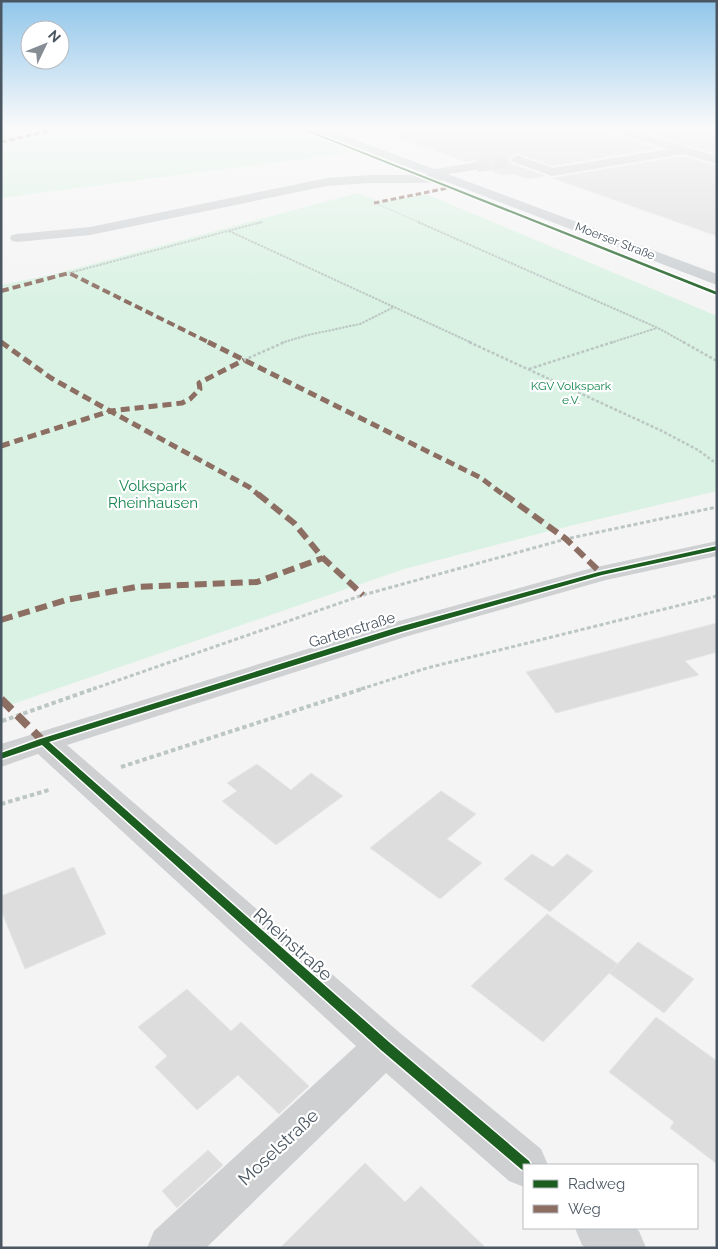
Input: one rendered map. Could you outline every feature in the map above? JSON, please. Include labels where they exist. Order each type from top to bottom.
[{"type":"main road","name":"Moerser Straße","points":[[472,187],[717,280]]},
{"type":"street","points":[[17,238],[90,231],[301,187]]},
{"type":"street","name":"Gartenstraße","points":[[1,756],[398,630],[601,573],[717,548]]},
{"type":"street","name":"Rheinstraße","points":[[44,741],[385,1046],[524,1164]]},
{"type":"street","name":"Moselstraße","points":[[171,1248],[385,1046]]},
{"type":"street","points":[[599,1229],[622,1248]]},
{"type":"path","points":[[374,202],[658,328],[717,361]]},
{"type":"path","points":[[69,273],[228,231],[662,431],[698,450],[717,464]]},
{"type":"path","points":[[244,360],[286,342],[360,324],[382,311],[395,307]]},
{"type":"path","points":[[529,369],[658,328]]},
{"type":"path","points":[[1,721],[363,595],[566,539],[717,507]]},
{"type":"path","points":[[1,804],[86,779],[427,668],[643,612],[717,596]]},
{"type":"green space","points":[[1,187],[84,187],[1,198]]},
{"type":"green space","points":[[358,193],[381,202],[426,194],[717,316],[717,491],[557,529],[404,569],[1,708],[1,285],[55,274]]},
{"type":"building","points":[[578,187],[717,187],[717,236]]},
{"type":"building","points":[[717,623],[717,652],[685,661],[699,675],[556,713],[526,672]]},
{"type":"building","points":[[257,764],[291,790],[311,773],[343,796],[276,845],[222,801],[237,791],[227,783]]},
{"type":"building","points":[[441,791],[476,814],[447,839],[482,863],[440,899],[370,848]]},
{"type":"building","points":[[532,854],[553,867],[567,854],[593,871],[550,912],[504,879]]},
{"type":"building","points":[[74,867],[106,934],[25,969],[1,910],[1,896]]},
{"type":"building","points":[[547,914],[618,964],[543,1042],[471,986]]},
{"type":"building","points":[[638,942],[694,979],[664,1013],[609,973]]},
{"type":"building","points":[[187,989],[231,1031],[241,1022],[309,1086],[279,1114],[238,1075],[197,1110],[155,1067],[167,1056],[138,1027]]},
{"type":"building","points":[[656,1017],[717,1061],[717,1164],[670,1128],[674,1122],[609,1072]]},
{"type":"building","points":[[208,1150],[223,1165],[177,1208],[162,1191]]},
{"type":"building","points":[[365,1163],[405,1202],[421,1186],[486,1248],[280,1248]]},
{"type":"marked path","points":[[374,203],[448,188]]},
{"type":"marked path","points":[[1,291],[69,273],[481,478],[566,539],[601,573]]},
{"type":"marked path","points":[[1,342],[51,378],[110,411],[182,403],[190,399],[200,389],[199,383],[244,360]]},
{"type":"marked path","points":[[1,446],[110,411],[249,487],[294,523],[323,558],[363,595]]},
{"type":"marked path","points":[[1,620],[66,600],[136,587],[257,582],[323,558]]},
{"type":"marked path","points":[[1,699],[43,741]]},
{"type":"cycle path","points":[[449,187],[717,294]]},
{"type":"cycle path","points":[[1,756],[43,741],[398,630],[601,573],[717,548]]},
{"type":"cycle path","points":[[43,741],[385,1046],[524,1164]]},
{"type":"park label","name":"KGV Volkspark e.V.","points":[[571,393]]},
{"type":"park label","name":"Volkspark Rheinhausen","points":[[153,494]]}]
